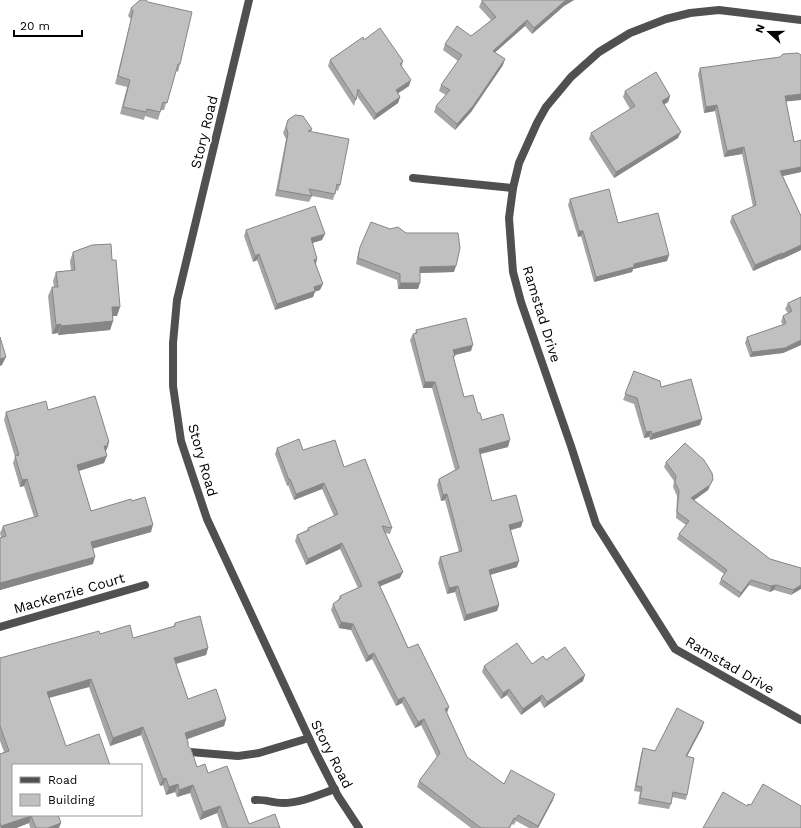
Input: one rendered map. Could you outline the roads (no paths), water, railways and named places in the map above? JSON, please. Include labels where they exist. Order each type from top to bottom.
[{"type":"street","name":"Story Road","points":[[249,0],[177,300],[173,343],[173,386],[181,441],[207,519],[309,738],[335,789],[359,828]]},
{"type":"street","name":"Ramstad Drive","points":[[801,20],[719,10],[690,13],[666,19],[630,33],[599,52],[571,77],[546,107],[527,142],[519,163],[513,188],[509,218],[513,272],[521,302],[571,446],[596,524],[675,648],[801,720]]},
{"type":"street","points":[[412,178],[513,188]]},
{"type":"street","name":"MacKenzie Court","points":[[0,626],[145,585]]},
{"type":"street","points":[[190,752],[238,756],[259,753],[309,738]]},
{"type":"street","points":[[255,800],[282,803],[294,802],[335,789]]}]
